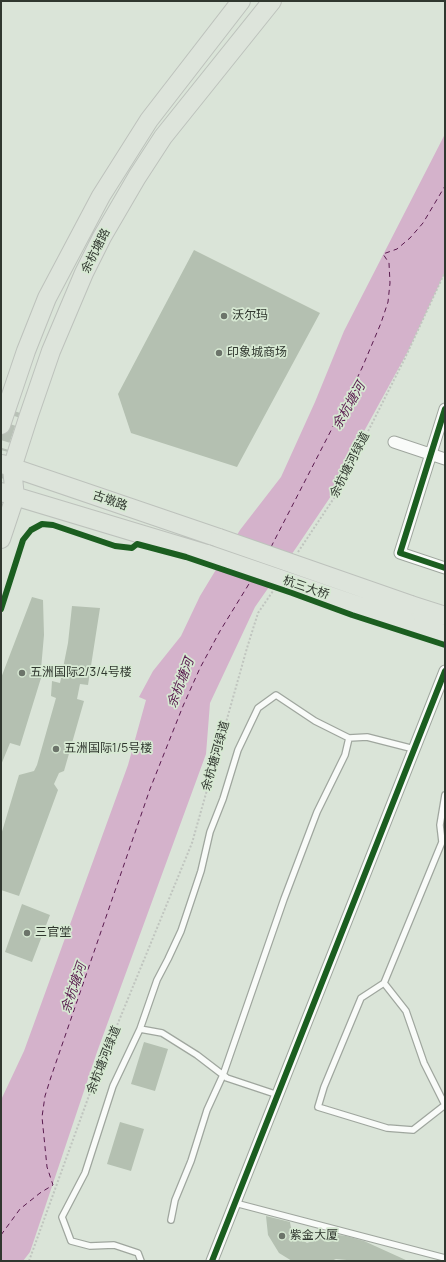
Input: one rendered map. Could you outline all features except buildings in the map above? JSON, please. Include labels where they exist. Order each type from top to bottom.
[{"type":"main road","name":"余杭塘路","points":[[1,425],[26,351],[47,298],[101,196],[149,120],[241,1]]},
{"type":"main road","name":"余杭塘路","points":[[1,539],[8,494],[6,466],[84,273],[102,237],[163,138],[272,1]]},
{"type":"main road","name":"古墩路","points":[[6,466],[219,538]]},
{"type":"main road","name":"古墩路","points":[[8,494],[207,554]]},
{"type":"main road","name":"杭三大桥","points":[[219,538],[445,616]]},
{"type":"main road","name":"杭三大桥","points":[[207,554],[445,635]]},
{"type":"street","points":[[445,409],[400,553],[445,568]]},
{"type":"street","points":[[394,442],[445,458]]},
{"type":"street","points":[[212,1261],[445,671]]},
{"type":"lane","points":[[141,1261],[138,1253],[114,1245],[90,1246],[71,1241],[62,1217],[85,1173],[113,1086],[140,1029],[157,980],[181,931],[201,871],[210,832],[223,799],[238,750],[258,708],[276,695],[315,721],[349,738],[367,737],[414,749]]},
{"type":"lane","points":[[171,1220],[175,1200],[191,1161],[208,1110],[223,1076],[284,899],[317,812],[344,755],[349,738]]},
{"type":"lane","points":[[384,983],[406,1011],[424,1064],[445,1105],[413,1130],[387,1128],[318,1107],[324,1087],[361,998],[384,983],[443,842],[440,825],[445,795]]},
{"type":"lane","points":[[140,1029],[162,1033],[197,1055],[227,1078],[278,1095]]},
{"type":"lane","points":[[235,1203],[445,1258]]},
{"type":"path","points":[[271,588],[280,589]]},
{"type":"water","name":"余杭塘河","points":[[445,134],[445,272],[408,351],[362,435],[331,496],[255,607],[210,703],[206,754],[97,1052],[30,1252],[23,1261],[1,1261],[1,1100],[24,1051],[128,765],[146,700],[139,697],[153,671],[181,636],[200,596],[240,530],[281,477],[315,402],[344,331]]},
{"type":"ferry route","points":[[271,547],[340,413],[362,368],[381,323],[388,302],[390,283],[389,263],[383,254],[397,249],[410,238],[423,223],[445,186]]},
{"type":"ferry route","points":[[1,1235],[20,1209],[53,1185],[47,1167],[42,1117],[45,1096],[51,1077],[150,789],[183,706],[200,668],[220,631],[252,579]]},
{"type":"tunnel","points":[[1,440],[11,410]]},
{"type":"tunnel","points":[[1,478],[9,450]]},
{"type":"cycle path","points":[[445,409],[400,553],[445,568]]},
{"type":"cycle path","points":[[1,609],[23,540],[31,530],[42,524],[53,525],[115,546],[132,548],[137,544],[186,557],[352,615],[445,645]]},
{"type":"cycle path","points":[[212,1261],[445,671]]},
{"type":"place","name":"沃尔玛","points":[[224,316]]},
{"type":"place","name":"印象城商场","points":[[219,353]]},
{"type":"place","name":"五洲国际2/3/4号楼","points":[[22,673]]},
{"type":"place","name":"五洲国际1/5号楼","points":[[56,749]]},
{"type":"place","name":"三官堂","points":[[27,933]]},
{"type":"place","name":"紫金大厦","points":[[282,1236]]}]
